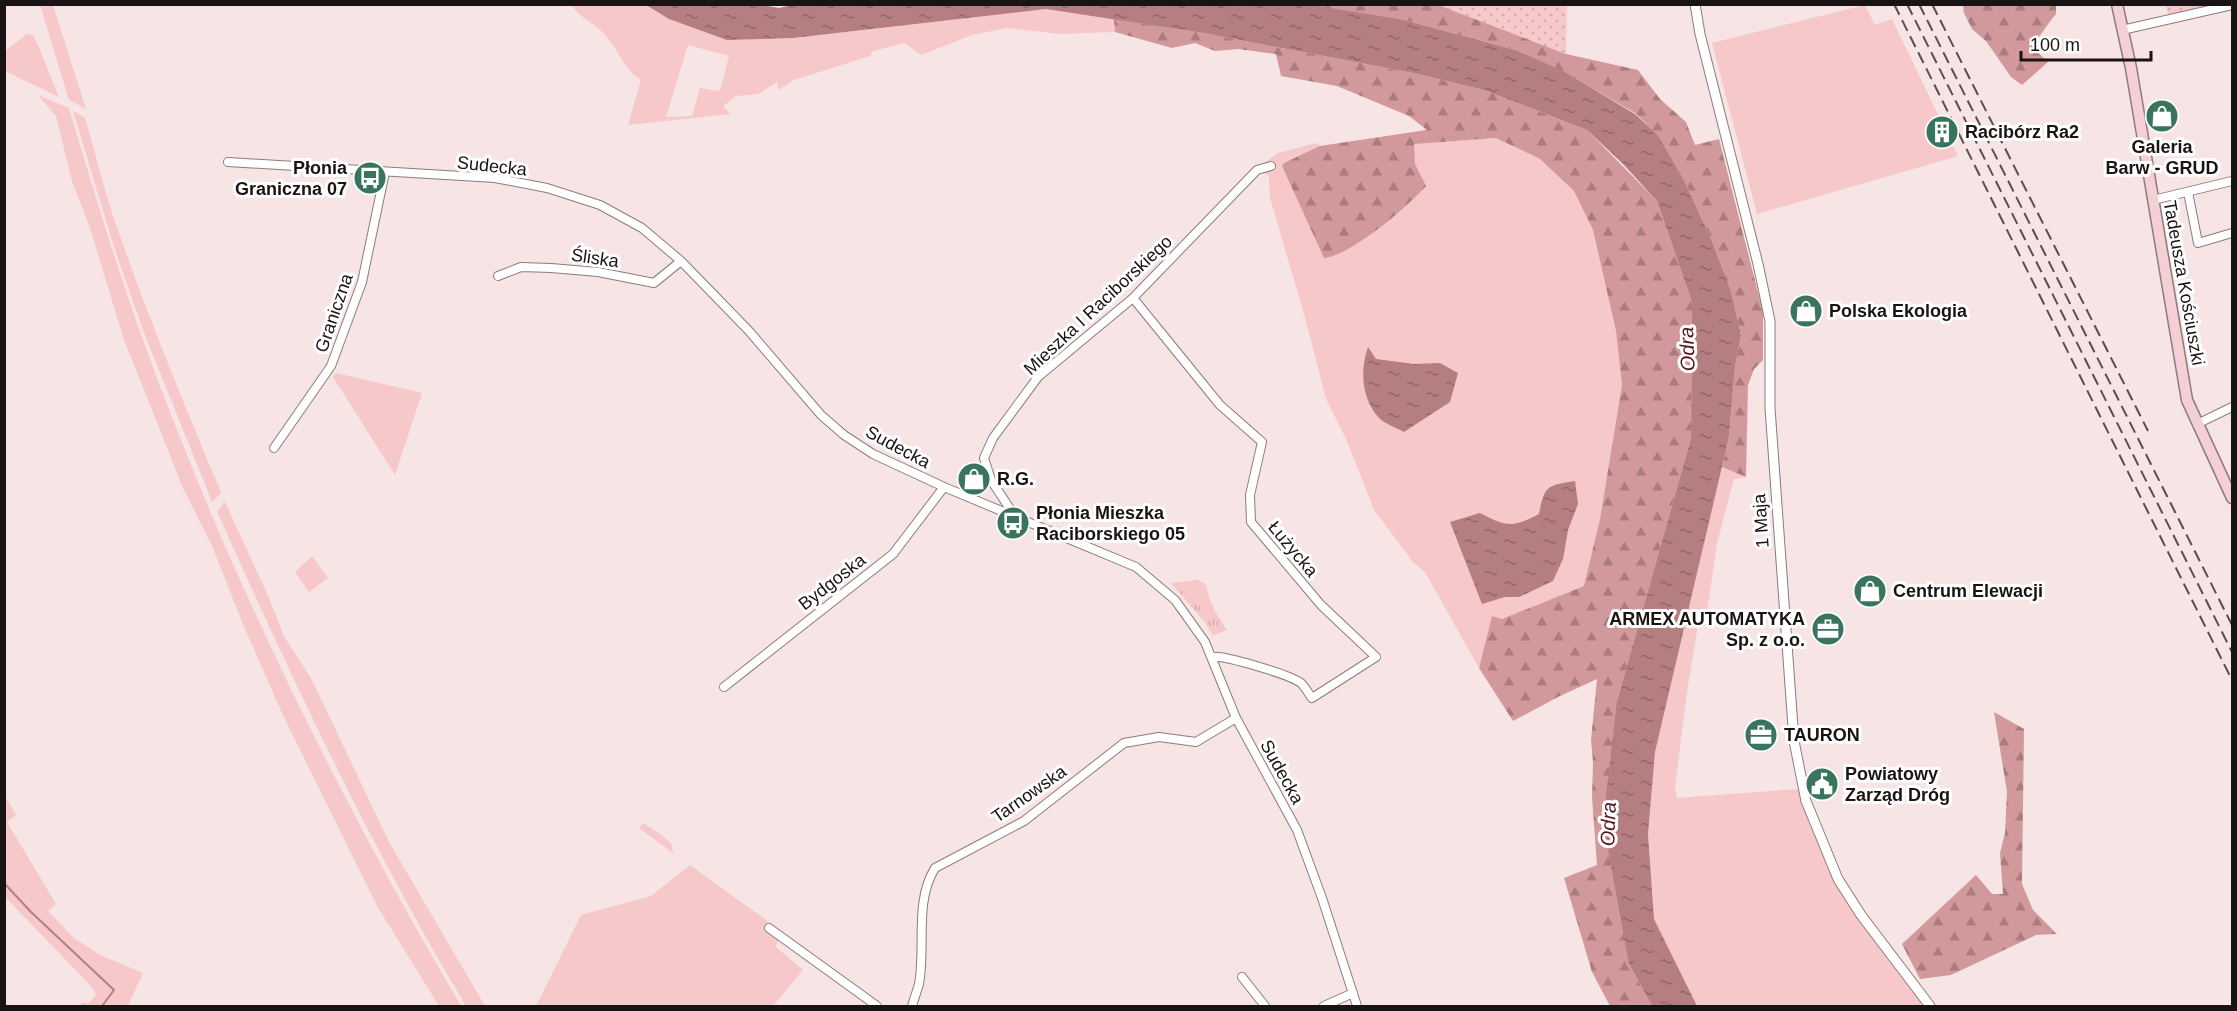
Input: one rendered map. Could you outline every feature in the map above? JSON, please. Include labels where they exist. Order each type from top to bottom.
[{"type":"main road","name":"Tadeusza Kościuszki","points":[[2117,4],[2131,68],[2187,400],[2232,498]]},
{"type":"street","name":"1 Maja","points":[[1695,4],[1770,321],[1770,408],[1794,741],[1806,801],[1838,879],[1861,915],[1930,1006]]},
{"type":"street","points":[[2122,30],[2232,5]]},
{"type":"street","name":"Sudecka","points":[[228,162],[495,178],[547,188],[600,205],[642,228],[681,261],[749,331],[821,415],[844,435],[873,454],[944,488],[1136,567],[1175,600],[1205,642],[1236,718],[1297,830],[1358,1006]]},
{"type":"street","name":"Mieszka I Raciborskiego","points":[[1016,518],[991,480],[984,458],[993,438],[1038,377],[1132,298],[1257,170],[1271,166]]},
{"type":"street","name":"Graniczna","points":[[274,448],[332,366],[362,282],[385,172]]},
{"type":"street","points":[[2153,200],[2232,181]]},
{"type":"street","points":[[2188,192],[2198,243],[2232,233]]},
{"type":"street","name":"Śliska","points":[[498,276],[521,267],[551,268],[598,272],[654,283],[681,261]]},
{"type":"street","name":"Łużycka","points":[[1132,298],[1220,405],[1262,442],[1250,495],[1251,522],[1321,605],[1376,657],[1312,699],[1300,682],[1249,663],[1218,656],[1212,657]]},
{"type":"street","points":[[2197,424],[2232,407]]},
{"type":"street","name":"Bydgoska","points":[[724,687],[893,554],[944,488]]},
{"type":"street","name":"Tarnowska","points":[[912,1006],[919,983],[924,897],[930,876],[935,868],[1024,821],[1124,743],[1159,737],[1197,742],[1236,718]]},
{"type":"street","points":[[769,928],[877,1006]]},
{"type":"street","points":[[1242,977],[1265,1006]]},
{"type":"street","points":[[1324,1006],[1353,993]]},
{"type":"green space","points":[[2166,4],[2215,5],[2168,16]]},
{"type":"green space","points":[[40,5],[53,5],[86,109],[69,100]]},
{"type":"green space","points":[[571,5],[646,5],[669,19],[728,40],[793,38],[1046,9],[1114,19],[1115,32],[1060,34],[1007,28],[972,35],[921,55],[905,43],[873,51],[870,56],[794,80],[778,90],[777,82],[758,94],[736,96],[723,106],[730,114],[628,125],[641,80],[630,71],[606,36]],"holes":[[[688,45],[729,56],[720,91],[700,88],[692,116],[666,117]]]},
{"type":"green space","points":[[1307,5],[1439,5],[1566,54],[1638,70],[1660,99],[1686,122],[1695,145],[1719,139],[1763,312],[1763,360],[1754,369],[1748,385],[1746,477],[1722,467],[1729,437],[1735,367],[1741,335],[1731,291],[1712,241],[1684,180],[1658,135],[1635,113],[1562,71],[1516,50],[1400,19]]},
{"type":"green space","points":[[1439,5],[1567,5],[1566,54]]},
{"type":"green space","points":[[1865,5],[1875,25],[1892,19],[1958,156],[1757,214],[1712,43]]},
{"type":"green space","points":[[1963,5],[2056,5],[2056,14],[2032,44],[2034,49],[2048,62],[2022,85],[2011,77],[1986,41],[1972,29],[1964,13]]},
{"type":"green space","points":[[1114,19],[1203,33],[1413,73],[1484,90],[1587,130],[1657,201],[1692,302],[1691,438],[1617,701],[1629,964],[1652,1006],[1610,1006],[1592,972],[1564,878],[1597,865],[1591,740],[1597,679],[1513,721],[1479,668],[1492,616],[1502,619],[1584,586],[1600,519],[1622,385],[1616,331],[1593,230],[1574,191],[1540,159],[1496,138],[1414,144],[1415,164],[1426,186],[1406,206],[1364,239],[1336,255],[1324,258],[1282,166],[1284,163],[1320,146],[1427,130],[1409,116],[1337,86],[1281,76],[1276,54],[1238,49],[1215,51],[1195,43],[1172,48],[1115,32]]},
{"type":"green space","points":[[27,34],[34,36],[59,97],[5,71],[5,51]]},
{"type":"green space","points":[[38,95],[69,108],[111,247],[139,329],[207,504],[284,675],[326,760],[414,925],[461,1006],[439,1006],[377,906],[281,711],[213,548],[182,486],[123,337],[90,228],[72,181],[56,116]]},
{"type":"green space","points":[[73,111],[85,118],[110,207],[126,253],[221,493],[212,502],[143,330],[115,250]]},
{"type":"green space","points":[[1427,130],[1452,141],[1496,138],[1540,159],[1574,191],[1593,230],[1616,331],[1622,385],[1600,519],[1584,587],[1502,619],[1492,616],[1479,668],[1425,572],[1413,562],[1374,510],[1347,441],[1326,399],[1270,198],[1269,176],[1257,168],[1278,153],[1316,143],[1321,146]]},
{"type":"green space","points":[[336,373],[422,393],[395,475],[333,377]]},
{"type":"green space","points":[[1722,467],[1746,477],[1734,479],[1717,543],[1705,625],[1698,625],[1675,787],[1677,798],[1798,789],[1834,882],[1854,913],[1925,1006],[1696,1006],[1654,919],[1648,834],[1655,752]]},
{"type":"green space","points":[[225,502],[285,638],[312,680],[389,842],[485,1006],[466,1006],[365,824],[274,637],[217,511]]},
{"type":"green space","points":[[312,556],[328,578],[309,592],[295,572]]},
{"type":"green space","points":[[1197,580],[1206,584],[1209,598],[1227,630],[1213,636],[1204,621],[1171,583]]},
{"type":"green space","points":[[1994,712],[2024,729],[2022,884],[2033,910],[2057,934],[2036,935],[1951,975],[1920,979],[1902,944],[1976,875],[1992,894],[2003,894],[2000,853],[2005,833],[2007,792]]},
{"type":"green space","points":[[5,796],[16,815],[7,822],[56,904],[48,911],[74,938],[100,955],[143,973],[128,1006],[78,1006],[83,1002],[88,1004],[96,995],[91,986],[5,897]]},
{"type":"green space","points":[[643,823],[662,835],[672,845],[673,853],[639,828]]},
{"type":"green space","points":[[690,865],[784,933],[775,946],[803,970],[773,1006],[536,1006],[581,915],[651,896]]},
{"type":"water","name":"Odra","points":[[796,4],[1305,4],[1400,19],[1516,50],[1563,71],[1635,114],[1658,135],[1684,180],[1712,241],[1731,291],[1741,335],[1735,367],[1729,437],[1655,752],[1648,834],[1654,919],[1697,1006],[1652,1006],[1629,964],[1603,822],[1617,701],[1691,438],[1692,302],[1657,201],[1623,164],[1587,130],[1484,90],[1413,73],[1203,33],[1046,9],[793,38],[727,40],[669,19],[646,5],[762,5],[779,8]]},
{"type":"water","points":[[1368,347],[1376,359],[1414,364],[1440,363],[1458,373],[1450,402],[1404,432],[1384,422],[1373,410],[1364,384],[1363,374]]},
{"type":"water","points":[[1575,481],[1578,504],[1568,530],[1563,559],[1553,581],[1519,597],[1505,597],[1482,604],[1450,522],[1480,513],[1503,523],[1516,524],[1539,514],[1548,488]]},
{"type":"waterway","points":[[4,883],[31,912],[114,990],[102,1006]]},
{"type":"railway","points":[[1894,4],[2232,680]]},
{"type":"railway","points":[[1907,4],[2232,652]]},
{"type":"railway","points":[[1919,4],[2232,625]]},
{"type":"railway","points":[[1932,4],[2148,431]]},
{"type":"place","name":"Galeria Barw - GRUD","points":[[2162,116]]},
{"type":"place","name":"Racibórz Ra2","points":[[1942,132]]},
{"type":"place","name":"Płonia Graniczna 07","points":[[370,178]]},
{"type":"place","name":"Polska Ekologia","points":[[1806,311]]},
{"type":"place","name":"R.G.","points":[[974,479]]},
{"type":"place","name":"Płonia Mieszka Raciborskiego 05","points":[[1013,523]]},
{"type":"place","name":"Centrum Elewacji","points":[[1870,591]]},
{"type":"place","name":"ARMEX AUTOMATYKA Sp. z o.o.","points":[[1828,629]]},
{"type":"place","name":"TAURON","points":[[1761,735]]},
{"type":"place","name":"Powiatowy Zarząd Dróg","points":[[1822,784]]}]
